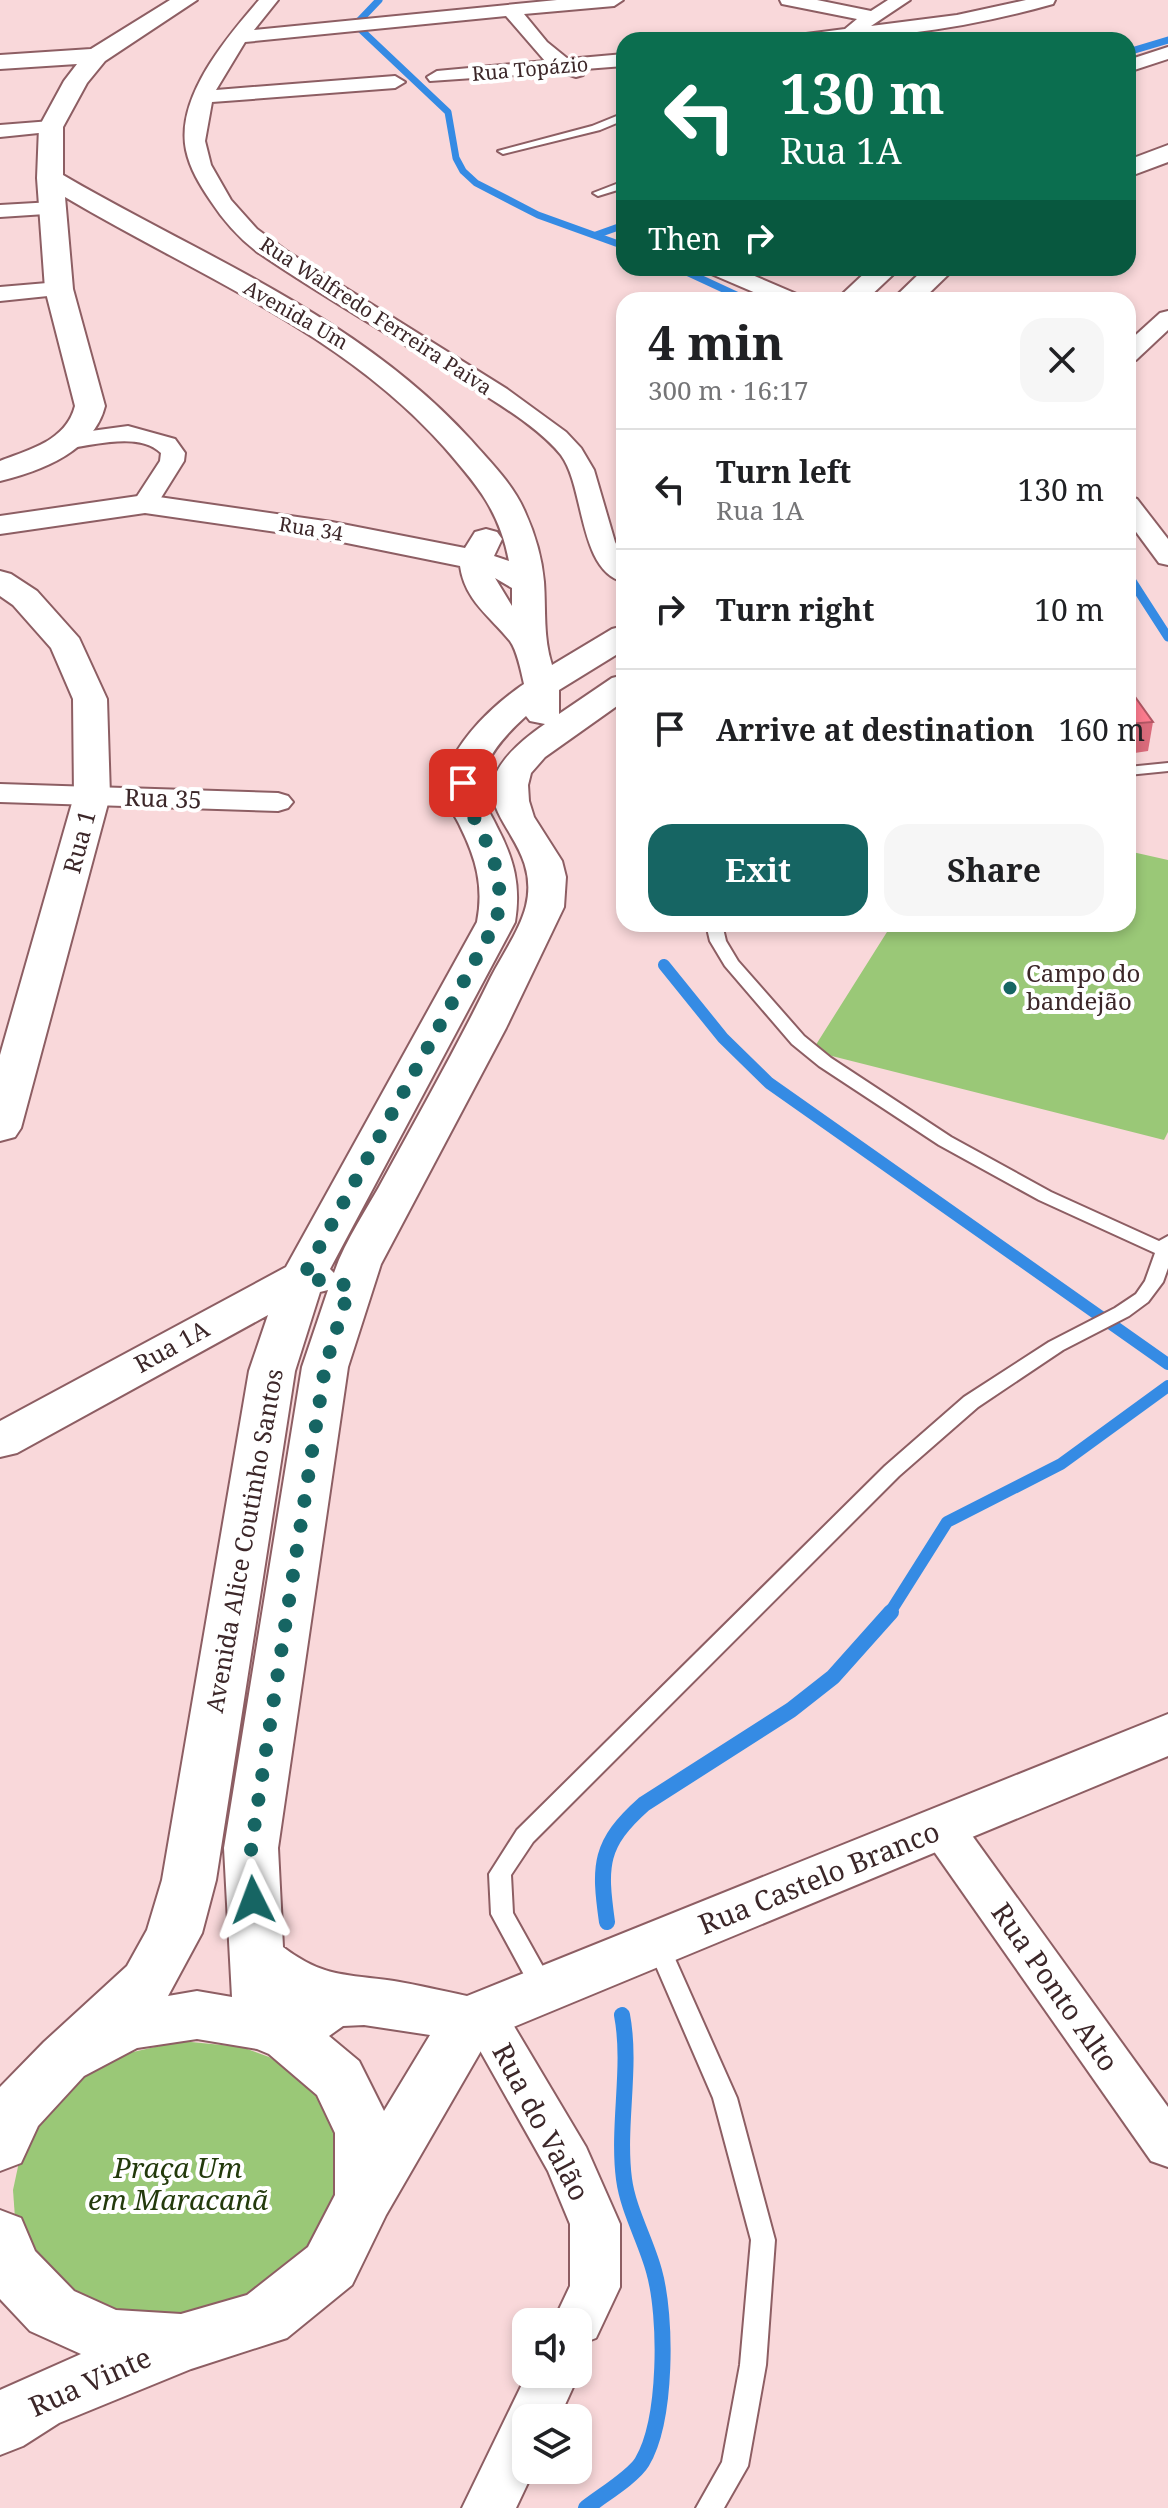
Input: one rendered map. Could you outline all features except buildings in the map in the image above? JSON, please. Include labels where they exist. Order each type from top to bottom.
[{"type":"street","points":[[69,441],[81,431],[89,417],[90,406],[59,289],[50,178],[51,127],[76,81],[97,56],[186,0]]},
{"type":"street","name":"Rua Walfredo Ferreira Paiva","points":[[269,0],[237,37],[203,97],[195,143],[209,183],[249,234],[357,307],[525,412],[561,440],[586,475],[600,541],[616,567]]},
{"type":"street","points":[[237,37],[614,0]]},
{"type":"street","points":[[789,0],[874,17]]},
{"type":"street","points":[[842,32],[901,0]]},
{"type":"street","points":[[867,32],[948,22],[1017,9],[1046,0]]},
{"type":"street","points":[[512,12],[561,66],[616,67]]},
{"type":"street","points":[[1136,63],[1168,53]]},
{"type":"street","points":[[0,62],[97,56]]},
{"type":"street","name":"Rua Topázio","points":[[437,77],[561,66]]},
{"type":"street","points":[[203,97],[395,82]]},
{"type":"street","points":[[0,131],[51,127]]},
{"type":"street","points":[[1136,143],[1161,143]]},
{"type":"street","points":[[1136,163],[1161,143]]},
{"type":"street","name":"Avenida Um","points":[[50,178],[112,217],[303,314],[380,366],[456,438],[504,501],[522,552],[529,586],[528,639],[543,688],[540,721],[521,760]]},
{"type":"street","points":[[0,211],[53,208]]},
{"type":"street","points":[[736,276],[772,292]]},
{"type":"street","points":[[859,292],[877,276]]},
{"type":"street","points":[[915,292],[932,276]]},
{"type":"street","points":[[0,294],[59,289]]},
{"type":"street","points":[[1136,348],[1168,318]]},
{"type":"street","points":[[2,470],[69,441],[128,433],[166,444],[173,453],[172,461],[145,504]]},
{"type":"street","points":[[504,501],[476,560],[483,591],[498,613],[528,639]]},
{"type":"street","name":"Rua 34","points":[[0,525],[145,504],[332,531],[476,560],[513,574],[529,586]]},
{"type":"street","points":[[1136,515],[1168,557]]},
{"type":"street","name":"Rua 1","points":[[0,581],[25,598],[67,645],[85,686],[90,699],[92,796],[0,1128]]},
{"type":"street","name":"Avenida Alice Coutinho Santos","points":[[6,2120],[64,2059],[147,1982],[174,1933],[189,1880],[272,1371],[303,1277],[496,922],[500,874],[464,797],[465,770],[470,757],[487,733],[543,688],[616,641]]},
{"type":"street","points":[[521,760],[616,691]]},
{"type":"street","name":"Avenida Alice Coutinho Santos","points":[[276,2031],[256,1957],[251,1848],[325,1367],[359,1264],[486,1028],[545,907],[547,877],[543,861],[516,817],[511,801],[510,785],[521,760]]},
{"type":"street","name":"Rua 35","points":[[0,793],[278,802]]},
{"type":"street","points":[[303,1277],[350,1286]]},
{"type":"street","name":"Rua 1A","points":[[0,1441],[303,1277]]},
{"type":"street","name":"Rua Castelo Branco","points":[[476,2018],[1168,1734]]},
{"type":"street","name":"Rua Ponto Alto","points":[[942,1828],[1168,2146]]},
{"type":"street","points":[[256,1957],[284,1981],[314,1993],[351,2002],[476,2018],[365,2196]]},
{"type":"street","points":[[276,2031],[334,2004],[351,2002]]},
{"type":"street","points":[[64,2059],[127,2026],[197,2015],[276,2031],[338,2078],[365,2133],[365,2196]]},
{"type":"street","name":"Rua do Valão","points":[[476,2018],[569,2162],[595,2224],[595,2287],[585,2308]]},
{"type":"street","name":"Rua Vinte","points":[[0,2425],[37,2402],[181,2343],[265,2318],[330,2266],[365,2196]]},
{"type":"street","points":[[0,2237],[10,2267],[52,2311],[112,2338],[181,2343]]},
{"type":"street","points":[[489,2508],[512,2460]]},
{"type":"lane","points":[[503,151],[596,128],[616,119]]},
{"type":"lane","points":[[598,193],[616,187]]},
{"type":"lane","points":[[1136,770],[1168,767]]},
{"type":"lane","points":[[544,1990],[502,1914],[500,1874],[525,1836],[892,1471],[971,1402],[1056,1346],[1134,1304],[1154,1282],[1166,1246],[1045,1196],[945,1141],[825,1062],[798,1040],[731,963],[716,932]]},
{"type":"lane","points":[[657,1943],[725,2098],[763,2240],[753,2365],[735,2466],[709,2508]]},
{"type":"green space","name":"Campo do bandejão","points":[[1136,853],[1168,860],[1168,1132],[1164,1140],[812,1051],[887,932],[1136,932]]},
{"type":"green space","name":"Praça Um em Maracanã","points":[[181,2041],[242,2047],[269,2057],[293,2072],[313,2091],[329,2114],[339,2140],[343,2166],[332,2222],[271,2294],[143,2327],[57,2291],[15,2218],[13,2190],[29,2135],[67,2088],[91,2069],[120,2055]]},
{"type":"waterway","points":[[379,0],[359,21],[358,27],[448,112],[456,158],[463,171],[476,183],[538,215],[616,243]]},
{"type":"waterway","points":[[1136,50],[1168,40]]},
{"type":"waterway","points":[[596,235],[616,228]]},
{"type":"waterway","points":[[695,276],[730,292]]},
{"type":"waterway","points":[[1136,587],[1168,637]]},
{"type":"waterway","points":[[664,965],[723,1038],[769,1083],[1168,1364]]},
{"type":"waterway","points":[[889,1614],[947,1522],[1061,1464],[1168,1386]]},
{"type":"waterway","points":[[607,1922],[603,1870],[610,1844],[629,1818],[644,1804],[791,1710],[833,1677],[891,1612]]},
{"type":"waterway","points":[[586,2508],[624,2480],[642,2462],[656,2421],[662,2368],[661,2314],[654,2271],[624,2179],[622,2138],[626,2055],[622,2015]]},
{"type":"place","name":"Campo do bandejão","points":[[1010,988]]},
{"type":"route","points":[[253,1900],[251,1848],[325,1367],[350,1286],[303,1277],[496,922],[500,906],[500,874],[464,797],[463,783]]}]
